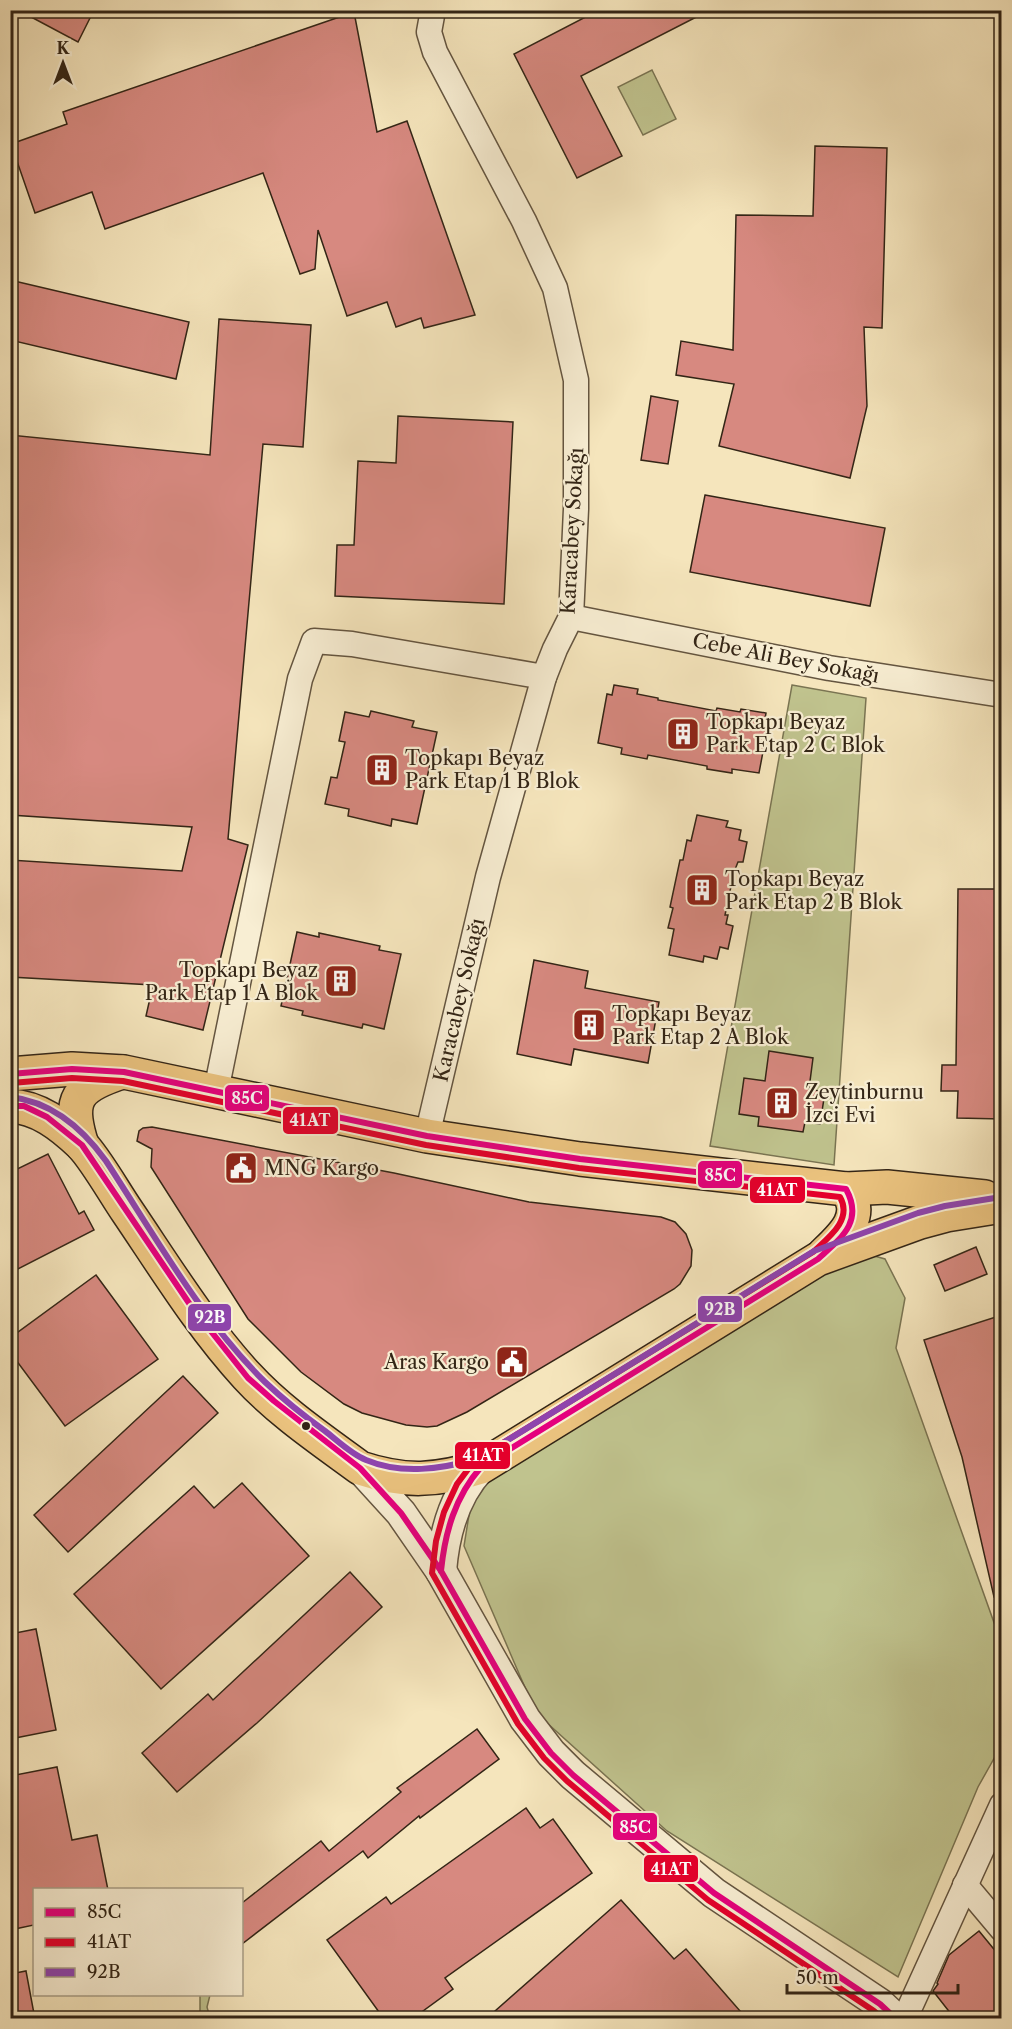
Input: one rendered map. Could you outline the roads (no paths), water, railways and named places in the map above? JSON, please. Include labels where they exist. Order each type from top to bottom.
[{"type":"main road","points":[[10,1074],[72,1069],[124,1072],[428,1136],[580,1159],[846,1189],[887,1188],[1002,1199]]},
{"type":"main road","points":[[82,1145],[75,1116],[76,1105],[83,1091],[92,1083],[124,1072]]},
{"type":"main road","points":[[10,1106],[24,1106],[47,1117],[82,1145],[191,1306],[248,1378],[360,1468],[411,1479],[440,1478],[481,1467],[818,1259],[849,1230],[852,1223],[853,1203],[846,1189]]},
{"type":"main road","points":[[818,1259],[920,1222],[946,1215],[1002,1206]]},
{"type":"street","name":"Karacabey Sokağı","points":[[428,1136],[488,878],[544,677],[571,617],[576,509],[576,380],[555,288],[524,221],[435,52],[429,32],[433,10]]},
{"type":"street","name":"Cebe Ali Bey Sokağı","points":[[571,617],[829,668],[1002,695]]},
{"type":"street","points":[[216,1091],[300,679],[314,641],[352,644],[544,677]]},
{"type":"street","points":[[441,1571],[443,1548],[462,1491],[481,1467]]},
{"type":"street","points":[[360,1468],[401,1513],[441,1571],[525,1719],[551,1753],[573,1775],[714,1893],[880,2004],[895,2019]]},
{"type":"street","points":[[905,2019],[1002,1805]]},
{"type":"street","points":[[965,1885],[1002,1929]]},
{"type":"place","name":"Topkapı Beyaz Park Etap 2 C Blok","points":[[683,734]]},
{"type":"place","name":"Topkapı Beyaz Park Etap 1 B Blok","points":[[382,770]]},
{"type":"place","name":"Topkapı Beyaz Park Etap 2 B Blok","points":[[702,890]]},
{"type":"place","name":"Topkapı Beyaz Park Etap 1 A Blok","points":[[341,981]]},
{"type":"place","name":"Topkapı Beyaz Park Etap 2 A Blok","points":[[589,1025]]},
{"type":"place","name":"Zeytinburnu İzci Evi","points":[[782,1103]]},
{"type":"place","name":"MNG Kargo","points":[[241,1168]]},
{"type":"place","name":"Aras Kargo","points":[[512,1362]]}]
